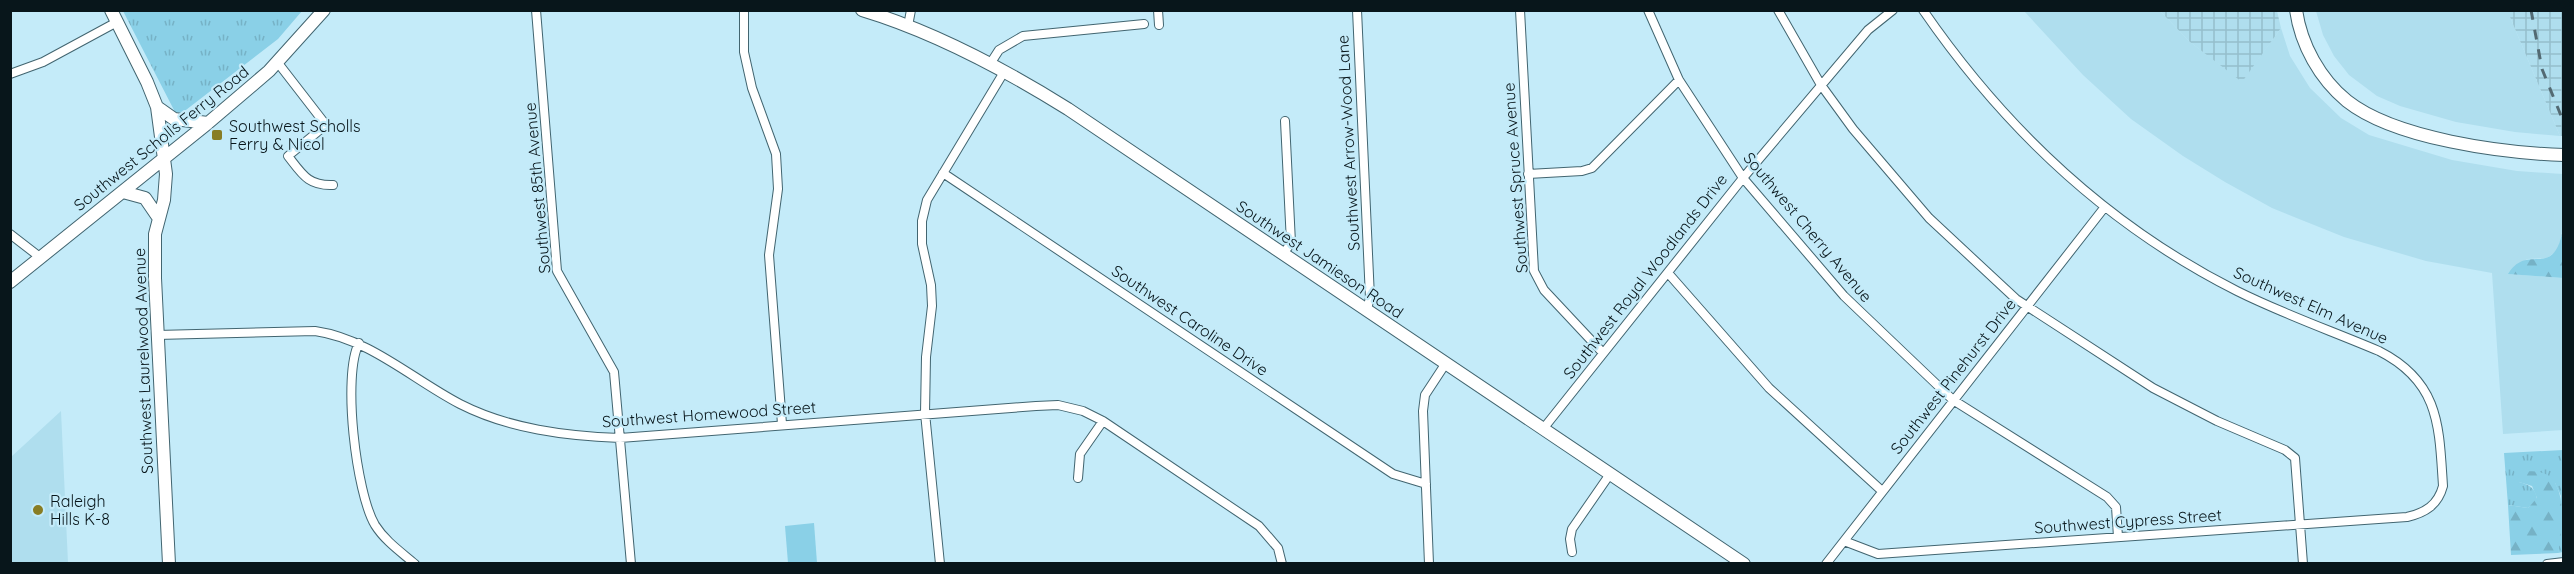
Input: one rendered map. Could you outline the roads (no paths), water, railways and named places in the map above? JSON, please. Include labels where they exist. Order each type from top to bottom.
[{"type":"street","name":"Southwest Laurelwood Avenue","points":[[111,10],[153,95],[157,107],[163,160],[166,189],[155,234],[155,277],[169,564]]},
{"type":"street","name":"Southwest Scholls Ferry Road","points":[[10,282],[163,160],[278,63],[324,10]]},
{"type":"street","name":"Southwest 85th Avenue","points":[[536,10],[557,271],[614,372],[631,564]]},
{"type":"street","points":[[744,10],[744,52],[752,88],[776,154],[778,189],[769,255],[782,424]]},
{"type":"street","name":"Southwest Jamieson Road","points":[[862,10],[908,26],[990,64],[1076,114],[1744,564]]},
{"type":"street","points":[[908,26],[911,10]]},
{"type":"street","points":[[1158,10],[1159,25]]},
{"type":"street","name":"Southwest Arrow-Wood Lane","points":[[1357,10],[1370,298],[1367,309]]},
{"type":"street","name":"Southwest Spruce Avenue","points":[[1520,10],[1533,263],[1538,282],[1603,353]]},
{"type":"street","name":"Southwest Cherry Avenue","points":[[1648,10],[1679,80],[1743,178],[1844,296],[1953,400],[2107,497],[2116,507],[2118,537]]},
{"type":"street","points":[[1778,10],[1821,85],[1853,129],[1929,218],[2027,307],[2153,388],[2217,421],[2290,453],[2297,463],[2303,564]]},
{"type":"street","name":"Southwest Royal Woodlands Drive","points":[[1543,429],[1743,178],[1868,30],[1893,10]]},
{"type":"street","name":"Southwest Elm Avenue","points":[[1923,10],[1970,75],[2000,111],[2050,162],[2104,208],[2164,249],[2214,278],[2283,312],[2379,351],[2395,360],[2412,375],[2423,388],[2436,415],[2439,427],[2443,486],[2441,494],[2432,506],[2415,515]]},
{"type":"street","points":[[2296,10],[2305,44],[2317,67],[2330,85],[2358,107],[2394,124],[2435,137],[2483,147],[2564,155]]},
{"type":"street","points":[[10,74],[42,62],[117,22]]},
{"type":"street","points":[[990,64],[999,50],[1023,36],[1144,24]]},
{"type":"street","points":[[278,63],[326,125],[288,156],[308,180],[320,185],[333,184]]},
{"type":"street","points":[[940,564],[924,413],[932,285],[921,244],[922,221],[927,200],[1004,72]]},
{"type":"street","points":[[1528,174],[1582,171],[1592,168],[1679,80]]},
{"type":"street","points":[[157,107],[174,119],[208,123]]},
{"type":"street","points":[[1283,254],[1291,243],[1285,121]]},
{"type":"street","name":"Southwest Caroline Drive","points":[[943,173],[1393,474],[1426,484]]},
{"type":"street","points":[[123,192],[145,198],[158,217]]},
{"type":"street","name":"Southwest Pinehurst Drive","points":[[1826,564],[2104,208]]},
{"type":"street","points":[[10,234],[41,258]]},
{"type":"street","points":[[1668,273],[1769,388],[1882,491]]},
{"type":"street","name":"Southwest Homewood Street","points":[[157,335],[315,331],[344,337],[359,343],[476,411],[518,425],[591,437],[620,438],[924,413],[1058,405],[1083,411],[1103,421],[1260,526],[1278,548],[1282,564]]},
{"type":"street","points":[[359,343],[352,359],[353,440],[363,495],[380,531],[415,564]]},
{"type":"street","points":[[1429,564],[1423,411],[1425,394],[1446,363]]},
{"type":"street","points":[[1078,478],[1080,454],[1103,421]]},
{"type":"street","points":[[1572,552],[1570,539],[1572,529],[1610,474]]},
{"type":"street","name":"Southwest Cypress Street","points":[[1844,541],[1878,554],[2415,515]]},
{"type":"street","points":[[2547,564],[2564,562]]},
{"type":"railway","points":[[2531,10],[2542,69],[2564,123]]},
{"type":"place","name":"Southwest Scholls Ferry & Nicol","points":[[217,135]]},
{"type":"place","name":"Raleigh Hills K-8","points":[[38,510]]}]
